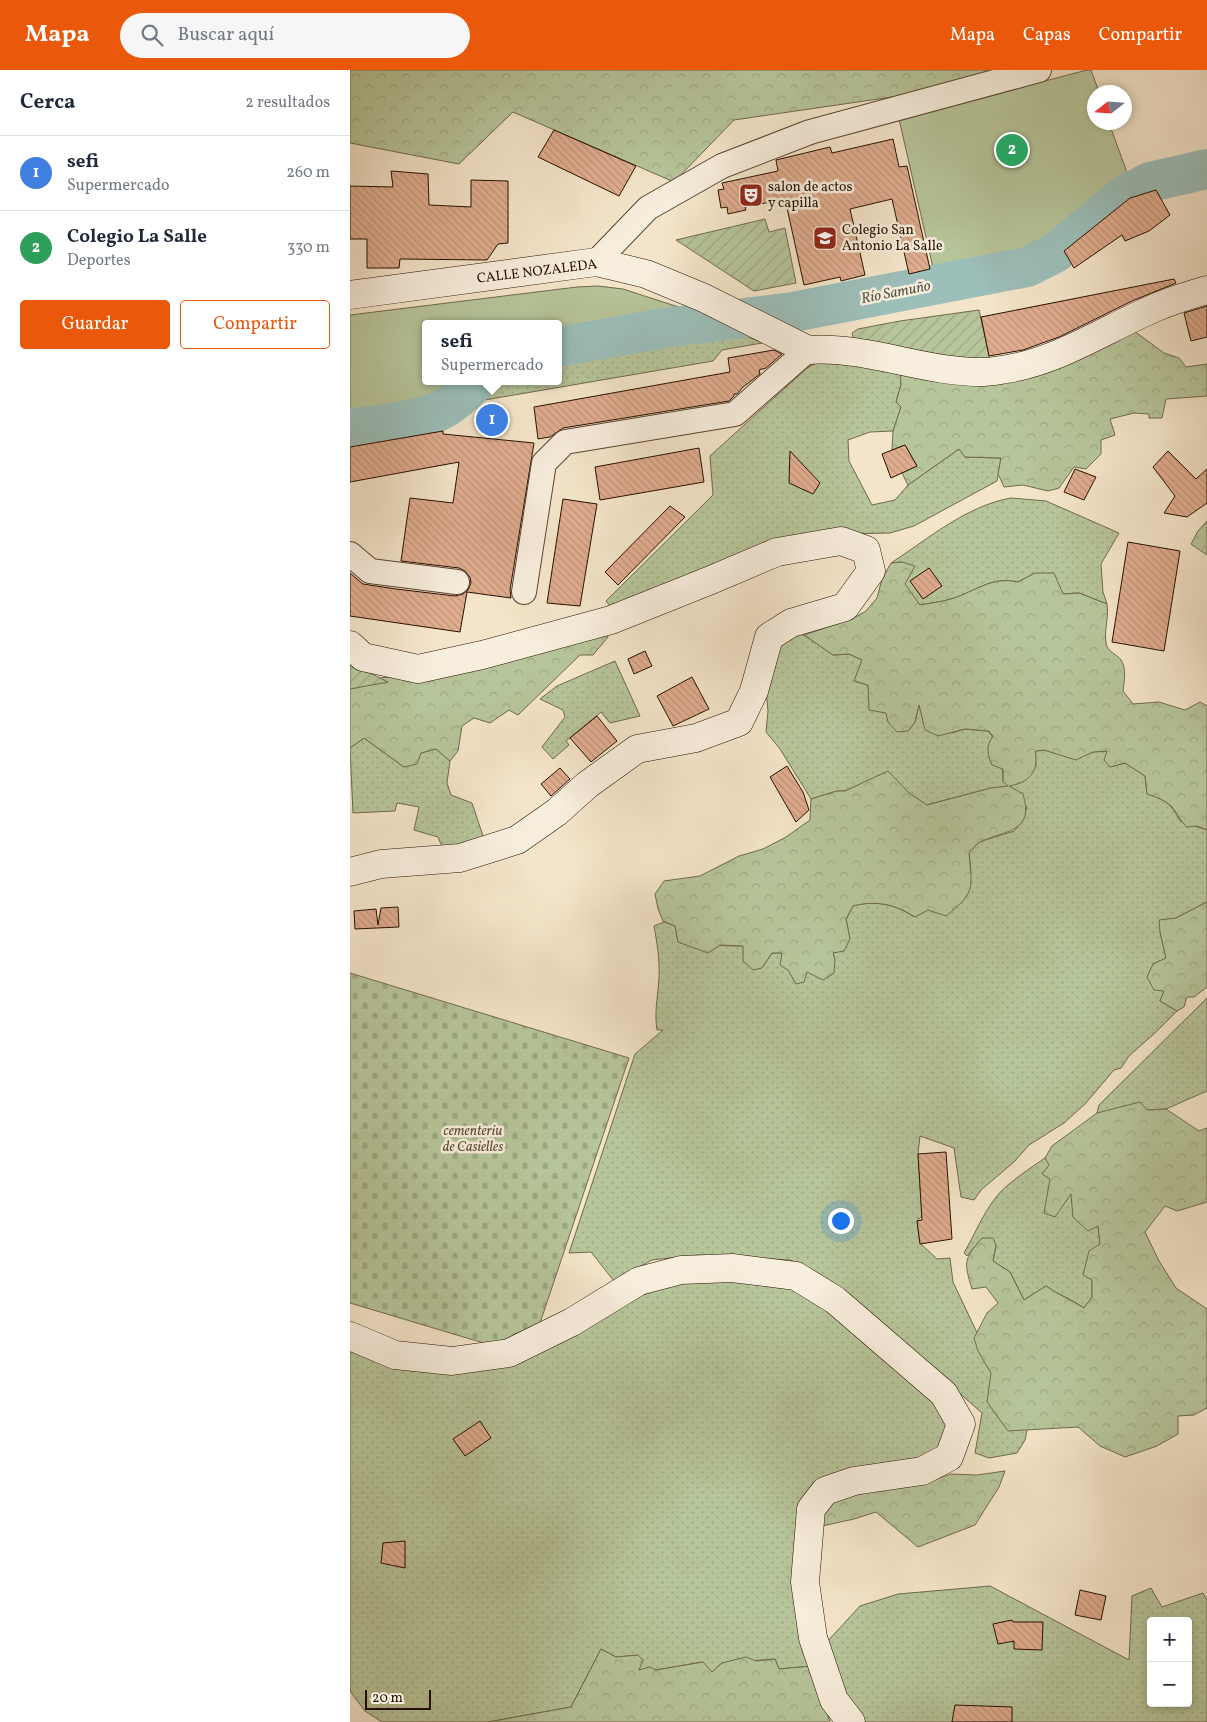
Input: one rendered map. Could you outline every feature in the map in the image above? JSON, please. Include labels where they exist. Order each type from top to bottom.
[{"type":"street","points":[[596,262],[648,208],[722,166],[810,132],[1040,70]]},
{"type":"street","name":"CALLE NOZALEDA","points":[[350,295],[596,262],[646,274],[817,349]]},
{"type":"street","points":[[524,592],[544,463],[566,442],[735,414],[817,349],[851,351],[945,370],[986,372],[1022,366],[1058,354],[1157,307],[1207,290]]},
{"type":"street","points":[[350,645],[363,657],[418,669],[482,655],[610,620],[777,552],[841,541],[866,550],[871,571],[845,607],[791,623],[769,637],[754,691],[739,722],[696,738],[637,749],[587,785],[557,812],[516,840],[460,858],[381,864],[350,872]]},
{"type":"street","points":[[350,554],[370,571],[457,582]]},
{"type":"street","points":[[350,1336],[396,1355],[452,1361],[509,1353],[572,1322],[640,1281],[681,1270],[732,1268],[796,1276],[835,1300],[944,1394],[961,1424],[949,1457],[922,1471],[854,1481],[825,1491],[811,1509],[805,1582],[813,1638],[834,1700],[851,1722]]},
{"type":"green space","points":[[350,70],[1017,70],[940,90],[734,120],[674,182],[513,112],[459,164],[350,143]]},
{"type":"green space","points":[[1091,70],[1096,85],[1087,85],[1087,130],[1112,130],[1129,178],[1109,189],[1026,253],[934,272],[899,119]]},
{"type":"green space","points":[[765,219],[769,232],[785,228],[796,283],[754,291],[676,240]]},
{"type":"green space","points":[[598,286],[623,289],[694,312],[562,332],[562,320],[422,320],[422,385],[460,385],[453,395],[428,408],[350,422],[350,315]]},
{"type":"green space","points":[[979,310],[991,364],[853,338],[852,333],[858,329]]},
{"type":"green space","points":[[715,322],[762,343],[722,350],[713,361],[467,403],[482,385],[562,385],[562,349]]},
{"type":"green space","points":[[1134,331],[1164,353],[1179,358],[1186,367],[1207,364],[1207,396],[1166,399],[1162,418],[1149,418],[1149,414],[1134,413],[1110,419],[1115,435],[1101,440],[1101,454],[1086,469],[1074,467],[1059,488],[1048,491],[1023,485],[1004,487],[998,474],[1001,458],[965,457],[959,449],[908,485],[902,473],[917,466],[905,445],[892,450],[893,431],[901,407],[896,402],[901,385],[900,369],[976,383]]},
{"type":"green space","points":[[818,362],[900,369],[901,385],[896,402],[901,407],[893,431],[870,432],[848,440],[849,461],[872,505],[895,500],[908,485],[959,449],[965,457],[1001,458],[997,481],[914,526],[890,533],[839,534],[611,607],[606,601],[713,495],[710,456],[807,368]]},
{"type":"green space","points":[[1011,498],[1046,501],[1119,533],[1101,564],[1103,592],[1107,604],[1079,593],[1063,594],[1035,573],[1018,582],[1000,581],[984,585],[951,599],[920,605],[904,584],[902,562],[891,563],[948,524],[978,508]]},
{"type":"green space","points":[[1207,521],[1207,555],[1191,544],[1198,531]]},
{"type":"green space","points":[[902,562],[915,566],[905,584],[920,605],[951,599],[984,585],[1000,581],[1018,582],[1035,573],[1054,573],[1063,594],[1079,593],[1107,604],[1107,646],[1123,664],[1125,676],[1123,691],[1133,704],[1159,702],[1185,710],[1200,702],[1207,706],[1207,830],[1197,826],[1187,827],[1169,805],[1147,794],[1145,776],[1125,763],[1110,767],[1104,760],[1107,751],[1093,752],[1076,760],[1044,750],[1036,751],[1036,766],[1031,776],[1021,783],[1009,786],[1023,794],[1026,807],[1025,816],[1015,828],[980,842],[969,853],[970,889],[963,901],[946,916],[928,910],[915,917],[892,906],[877,903],[853,906],[846,919],[850,939],[844,951],[833,953],[835,960],[834,973],[823,980],[807,972],[804,982],[796,984],[788,970],[780,965],[782,953],[772,953],[762,968],[753,970],[743,961],[743,946],[720,945],[708,953],[678,942],[675,926],[663,921],[658,909],[655,894],[664,881],[700,876],[739,856],[763,849],[786,837],[810,820],[811,799],[837,791],[845,791],[888,771],[909,793],[927,805],[991,788],[1008,786],[1003,781],[1003,769],[992,765],[990,761],[988,747],[993,736],[989,731],[965,729],[938,736],[925,730],[919,705],[915,722],[908,731],[897,732],[888,722],[886,713],[869,710],[868,685],[854,681],[862,660],[849,654],[833,655],[804,635],[852,619],[866,611],[877,598],[882,579],[891,563]]},
{"type":"green space","points":[[605,630],[608,637],[593,655],[580,655],[518,715],[509,710],[490,723],[474,718],[462,726],[458,751],[450,761],[436,749],[421,753],[417,764],[404,767],[364,738],[350,748],[350,666],[373,679],[448,669]]},
{"type":"green space","points":[[790,633],[804,635],[833,655],[849,654],[863,660],[854,681],[868,685],[886,713],[908,731],[915,722],[919,704],[922,713],[952,733],[965,729],[988,731],[1000,754],[1003,781],[1036,766],[1035,751],[1044,750],[1076,759],[1093,752],[1107,751],[1110,767],[1125,763],[1145,776],[1147,794],[1167,803],[1174,810],[1180,821],[1207,830],[1207,902],[1176,918],[1160,932],[1166,958],[1153,964],[1164,991],[1160,1001],[1177,1011],[1129,1056],[1121,1068],[1114,1070],[1085,1104],[1064,1123],[1029,1145],[1014,1162],[981,1190],[974,1200],[961,1197],[954,1148],[920,1136],[918,1154],[922,1216],[917,1221],[920,1243],[937,1259],[950,1258],[953,1282],[998,1377],[1027,1430],[1025,1440],[1017,1453],[989,1458],[975,1453],[982,1413],[887,1329],[805,1266],[790,1260],[697,1255],[652,1260],[614,1281],[591,1252],[569,1253],[635,1054],[663,1030],[657,1030],[656,1024],[659,965],[654,926],[664,922],[675,926],[678,942],[688,945],[743,946],[762,968],[772,953],[783,953],[788,969],[796,984],[806,972],[835,960],[833,953],[850,939],[846,919],[853,906],[869,903],[885,904],[900,909],[914,917],[971,871],[969,853],[979,842],[1014,831],[1022,821],[1027,807],[991,788],[926,805],[909,793],[888,772],[845,791],[837,791],[811,799],[780,749],[766,732],[768,711],[766,690],[772,648]]},
{"type":"green space","points":[[615,661],[640,716],[610,723],[601,712],[566,741],[569,745],[553,759],[542,747],[565,717],[563,710],[540,699],[557,686]]},
{"type":"green space","points":[[350,663],[388,682],[350,689]]},
{"type":"green space","points":[[364,738],[404,767],[421,753],[436,749],[450,761],[447,783],[451,795],[472,803],[485,842],[443,849],[438,837],[414,830],[419,807],[397,803],[395,811],[353,813],[350,748]]},
{"type":"green space","points":[[1207,902],[1207,987],[1194,997],[1187,997],[1184,1007],[1177,1011],[1160,1001],[1164,991],[1154,990],[1147,977],[1153,964],[1166,958],[1159,920],[1176,918]]},
{"type":"green space","name":"cementeriu de Casielles","points":[[350,973],[629,1058],[538,1329],[497,1347],[350,1303]]},
{"type":"green space","points":[[1207,998],[1207,1091],[1166,1109],[1097,1113],[1099,1105]]},
{"type":"green space","points":[[1140,1102],[1147,1110],[1166,1109],[1199,1131],[1207,1128],[1207,1202],[1177,1211],[1165,1206],[1145,1232],[1159,1261],[1176,1288],[1207,1309],[1207,1408],[1194,1415],[1178,1416],[1178,1434],[1157,1446],[1125,1457],[1100,1446],[1078,1427],[1008,1431],[987,1402],[991,1373],[978,1351],[974,1338],[987,1313],[998,1303],[986,1287],[972,1289],[967,1262],[971,1251],[982,1238],[993,1238],[996,1245],[993,1261],[1010,1272],[1024,1300],[1046,1286],[1084,1308],[1092,1297],[1092,1280],[1083,1275],[1089,1251],[1100,1244],[1098,1226],[1088,1231],[1073,1217],[1071,1194],[1055,1217],[1044,1213],[1050,1179],[1042,1174],[1049,1165],[1045,1158],[1052,1146],[1097,1113]]},
{"type":"green space","points":[[1045,1158],[1098,1225],[1100,1244],[1092,1280],[1092,1297],[1084,1308],[1046,1286],[1024,1300],[1010,1272],[993,1261],[996,1245],[982,1238],[967,1256],[964,1253],[983,1216],[1001,1191]]},
{"type":"green space","points":[[734,1279],[798,1288],[926,1391],[951,1422],[940,1456],[824,1481],[812,1666],[779,1669],[775,1659],[722,1663],[712,1672],[702,1662],[656,1670],[638,1671],[638,1655],[616,1657],[601,1649],[571,1707],[488,1722],[382,1722],[365,1711],[350,1691],[350,1349],[427,1371],[677,1283]]},
{"type":"green space","points":[[1005,1471],[999,1487],[975,1525],[918,1547],[876,1512],[822,1526],[823,1508],[833,1495],[931,1481],[951,1474],[977,1475]]},
{"type":"green space","points":[[990,1586],[1129,1660],[1132,1596],[1151,1588],[1162,1607],[1203,1593],[1207,1600],[1207,1722],[861,1722],[841,1698],[825,1644],[860,1606],[898,1594]]},
{"type":"green space","points":[[601,1649],[616,1657],[638,1655],[643,1660],[639,1670],[650,1667],[656,1670],[703,1662],[712,1672],[722,1663],[746,1657],[756,1661],[775,1659],[779,1669],[812,1666],[830,1722],[488,1722],[571,1707]]},
{"type":"building","points":[[554,130],[636,166],[619,196],[538,157]]},
{"type":"building","name":"Colegio San Antonio La Salle","points":[[893,139],[899,167],[907,166],[930,269],[909,274],[892,199],[850,209],[865,275],[841,281],[840,277],[804,285],[785,199],[745,207],[746,210],[728,214],[727,207],[721,208],[718,190],[724,189],[722,183],[778,171],[776,160],[830,147],[832,153]]},
{"type":"building","points":[[391,171],[428,174],[429,205],[471,207],[471,180],[508,181],[508,243],[498,244],[487,260],[400,259],[399,268],[367,268],[367,239],[350,239],[350,186],[393,187]]},
{"type":"building","points":[[1156,190],[1170,215],[1149,231],[1125,241],[1122,235],[1074,268],[1064,251],[1130,198]]},
{"type":"building","points":[[1174,279],[1176,283],[1132,301],[1059,337],[1023,350],[989,356],[981,317]]},
{"type":"building","points":[[1207,306],[1207,337],[1191,341],[1184,313]]},
{"type":"building","points":[[774,350],[782,354],[766,368],[759,370],[760,374],[737,394],[734,394],[729,401],[563,428],[550,437],[538,439],[534,407],[730,372],[728,358]]},
{"type":"building","points":[[443,431],[443,434],[534,443],[510,590],[511,598],[467,592],[460,632],[350,616],[350,573],[363,584],[396,589],[455,596],[463,594],[468,590],[471,583],[470,577],[459,568],[401,561],[410,498],[453,503],[459,462],[350,482],[350,447]]},
{"type":"building","points":[[905,445],[917,466],[891,478],[882,454]]},
{"type":"building","points":[[699,448],[704,482],[600,500],[595,467]]},
{"type":"building","points":[[790,451],[820,483],[813,494],[789,483]]},
{"type":"building","points":[[1168,451],[1196,479],[1207,469],[1207,503],[1187,517],[1164,513],[1175,496],[1153,467]]},
{"type":"building","points":[[1075,469],[1096,477],[1084,500],[1064,492]]},
{"type":"building","points":[[563,499],[597,504],[580,606],[547,603]]},
{"type":"building","points":[[670,506],[685,517],[618,585],[605,572]]},
{"type":"building","points":[[1128,542],[1180,551],[1164,651],[1112,642]]},
{"type":"building","points":[[929,568],[942,586],[923,599],[910,581]]},
{"type":"building","points":[[645,651],[652,666],[634,674],[628,659]]},
{"type":"building","points":[[692,677],[709,709],[673,726],[657,696]]},
{"type":"building","points":[[597,716],[617,741],[591,762],[570,738]]},
{"type":"building","points":[[787,766],[803,792],[809,810],[796,822],[770,777]]},
{"type":"building","points":[[560,768],[570,779],[551,796],[541,784]]},
{"type":"building","points":[[398,907],[399,927],[355,929],[354,911],[376,909],[378,925],[381,908]]},
{"type":"building","points":[[946,1152],[952,1239],[920,1244],[917,1221],[922,1220],[918,1154]]},
{"type":"building","points":[[480,1421],[491,1438],[465,1456],[453,1439]]},
{"type":"building","points":[[405,1541],[405,1568],[381,1563],[383,1543]]},
{"type":"building","points":[[1080,1590],[1106,1596],[1101,1620],[1075,1615]]},
{"type":"building","points":[[1012,1620],[1013,1622],[1043,1622],[1042,1650],[1014,1649],[1014,1641],[998,1644],[993,1624]]},
{"type":"building","points":[[955,1705],[1012,1707],[1012,1722],[952,1722]]},
{"type":"waterway","name":"Río Samuño","points":[[562,346],[665,328],[793,312],[1027,267],[1055,253],[1125,195],[1150,182],[1207,169]]},
{"type":"waterway","name":"Río Samuño","points":[[350,429],[427,416],[443,409],[473,385]]},
{"type":"place","name":"Colegio La Salle","points":[[1012,150]]},
{"type":"place","name":"salon de actos y capilla","points":[[751,195]]},
{"type":"place","name":"Colegio San Antonio La Salle","points":[[825,238]]},
{"type":"place","name":"sefi","points":[[492,420]]}]
